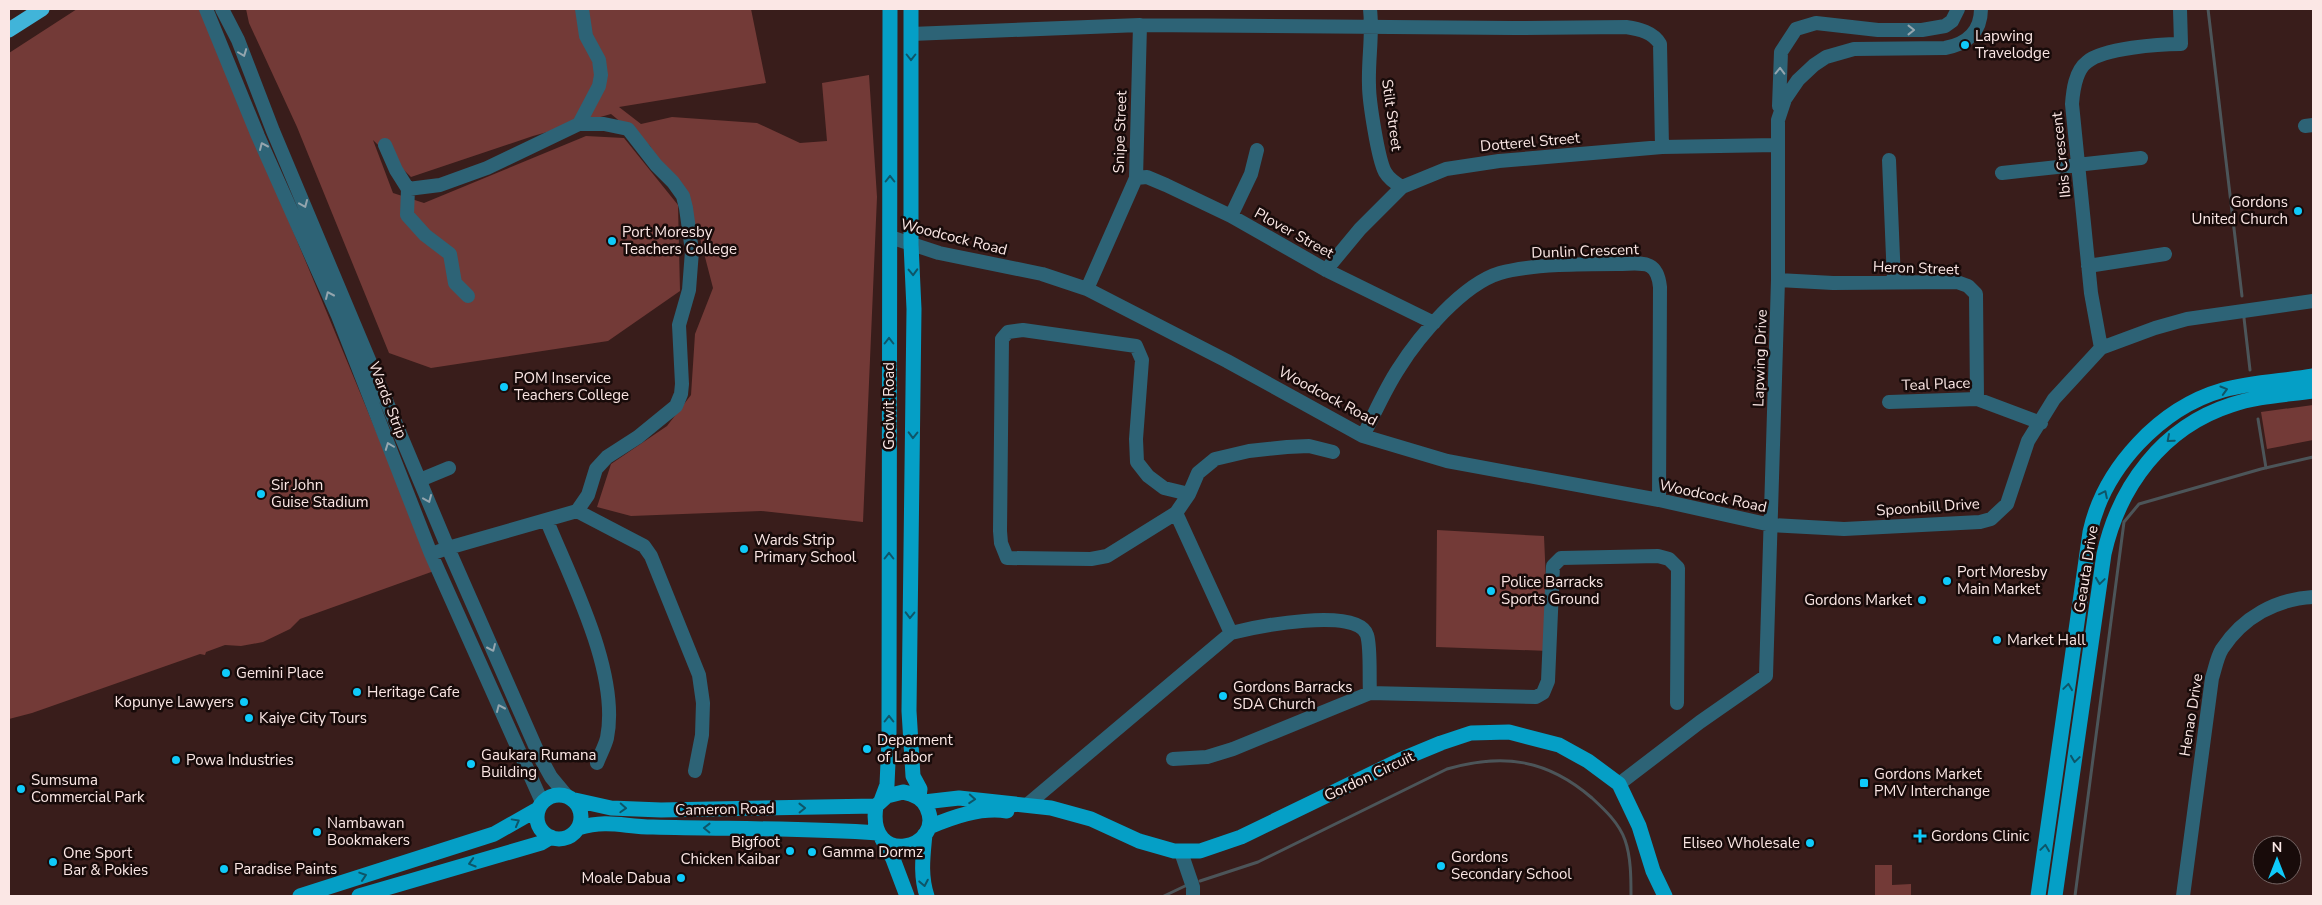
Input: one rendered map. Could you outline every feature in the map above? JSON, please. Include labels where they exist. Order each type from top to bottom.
[{"type":"highway","points":[[9,30],[42,9]]},
{"type":"main road","name":"Godwit Road","points":[[878,804],[887,785],[888,739],[890,9]]},
{"type":"main road","name":"Godwit Road","points":[[911,9],[914,309],[909,711],[913,776],[920,789],[921,800]]},
{"type":"main road","name":"Geauta Drive","points":[[2038,896],[2090,532],[2097,508],[2108,485],[2124,461],[2148,435],[2174,415],[2196,402],[2231,388],[2313,376]]},
{"type":"main road","name":"Geauta Drive","points":[[2055,896],[2104,554],[2112,523],[2123,497],[2147,461],[2181,430],[2201,418],[2231,404],[2313,391]]},
{"type":"main road","name":"Gordon Circuit","points":[[921,800],[959,798],[1028,804],[1080,815],[1139,841],[1181,852],[1200,851],[1241,837],[1400,760],[1471,733],[1509,732],[1559,745],[1588,761],[1619,784],[1639,826],[1653,871],[1665,896]]},
{"type":"main road","points":[[907,896],[893,859],[874,822],[878,804],[895,792],[912,793],[921,800],[930,817],[921,863],[922,882],[927,896]]},
{"type":"main road","points":[[300,896],[494,834],[540,806],[551,796],[570,798],[582,814],[578,828],[565,838],[551,837],[541,842],[359,896]]},
{"type":"main road","name":"Cameron Road","points":[[570,798],[611,808],[660,810],[878,804]]},
{"type":"main road","points":[[880,836],[896,846],[904,847],[920,841],[927,831],[951,818],[974,812],[1015,812],[1028,804]]},
{"type":"main road","points":[[540,806],[537,816],[540,829],[551,837]]},
{"type":"main road","name":"Cameron Road","points":[[578,828],[594,823],[611,822],[652,827],[816,829],[880,836]]},
{"type":"main road","name":"Gordon Circuit","points":[[1653,871],[1654,896]]},
{"type":"main road","points":[[2030,896],[2041,873]]},
{"type":"street","name":"Wards Strip","points":[[206,9],[258,136],[338,316],[431,554],[540,806]]},
{"type":"street","name":"Wards Strip","points":[[222,9],[238,40],[273,131],[448,548],[540,757],[551,778],[570,798]]},
{"type":"street","points":[[579,124],[599,86],[601,75],[599,60],[586,36],[582,9]]},
{"type":"street","name":"Stilt Street","points":[[1370,9],[1372,27],[1369,85],[1377,138],[1384,171],[1394,182],[1402,187]]},
{"type":"street","points":[[1778,120],[1781,52],[1796,29],[1816,23],[1878,30],[1922,30],[1944,26],[1952,22],[1958,9]]},
{"type":"street","name":"Lapwing Drive","points":[[1619,784],[1700,722],[1766,676],[1778,280],[1778,120],[1790,91],[1801,76],[1819,61],[1843,51],[1854,49],[1954,46],[1969,38],[1977,30],[1981,9]]},
{"type":"street","name":"Ibis Crescent","points":[[2101,348],[2088,266],[2072,104],[2074,85],[2087,61],[2104,54],[2152,45],[2181,44],[2180,9]]},
{"type":"street","points":[[911,34],[1140,26],[1626,27],[1638,29],[1656,37],[1660,44],[1662,147]]},
{"type":"street","name":"Snipe Street","points":[[1087,289],[1136,178],[1140,26]]},
{"type":"street","points":[[408,189],[440,185],[487,168],[579,124],[604,124],[628,130],[683,196],[692,251],[689,290],[679,324],[681,394],[676,406],[661,419],[607,457],[596,469],[588,495],[577,511],[431,554]]},
{"type":"street","points":[[385,144],[396,170],[408,189],[407,215],[425,235],[450,254],[455,283],[468,296]]},
{"type":"street","name":"Dotterel Street","points":[[1326,270],[1360,229],[1402,187],[1446,169],[1476,164],[1662,147],[1777,145]]},
{"type":"street","points":[[1231,216],[1251,174],[1257,150]]},
{"type":"street","points":[[2002,173],[2141,158]]},
{"type":"street","points":[[1890,160],[1894,281]]},
{"type":"street","name":"Plover Street","points":[[1136,178],[1147,177],[1155,180],[1231,216],[1326,270],[1434,323]]},
{"type":"street","name":"Woodcock Road","points":[[890,237],[939,253],[1042,274],[1087,289],[1227,361],[1363,436],[1447,461],[1659,500],[1771,525]]},
{"type":"street","points":[[2088,266],[2164,254]]},
{"type":"street","name":"Dunlin Crescent","points":[[1363,436],[1399,368],[1434,323],[1472,289],[1499,273],[1581,264],[1642,263],[1652,266],[1659,274],[1661,308],[1659,500]]},
{"type":"street","name":"Heron Street","points":[[1778,280],[1834,283],[1894,281],[1957,282],[1968,286],[1976,294],[1977,399]]},
{"type":"street","name":"Spoonbill Drive","points":[[1771,525],[1844,529],[1980,522],[1991,519],[2000,513],[2007,504],[2028,441],[2054,399],[2101,348],[2186,319],[2313,301]]},
{"type":"street","points":[[1189,494],[1164,488],[1148,476],[1137,462],[1136,439],[1142,360],[1136,346],[1023,330],[1008,332],[1002,339],[1000,531],[1001,543],[1007,558],[1091,559],[1107,556],[1176,512],[1189,494],[1198,474],[1215,458],[1249,451],[1287,447],[1309,446],[1334,452]]},
{"type":"street","name":"Teal Place","points":[[1889,402],[1977,399],[2040,422]]},
{"type":"street","points":[[420,480],[449,468]]},
{"type":"street","points":[[577,511],[644,546],[651,556],[698,675],[703,703],[702,735],[695,770]]},
{"type":"street","points":[[1176,512],[1231,633]]},
{"type":"street","points":[[547,521],[597,646],[608,696],[607,738],[597,763]]},
{"type":"street","points":[[1173,759],[1207,757],[1233,749],[1370,693],[1536,697],[1543,693],[1548,681],[1555,561],[1561,558],[1658,556],[1669,559],[1678,568],[1677,703]]},
{"type":"street","name":"Henao Drive","points":[[2183,896],[2210,687],[2221,650],[2242,625],[2270,606],[2294,598],[2313,597]]},
{"type":"street","points":[[1028,804],[1231,633],[1257,627],[1322,620],[1348,621],[1360,625],[1368,634],[1370,693]]},
{"type":"street","points":[[1181,852],[1193,887],[1193,896]]},
{"type":"shaded area","name":"Sir John Guise Stadium","points":[[77,9],[201,9],[434,571],[300,619],[290,629],[263,642],[241,646],[225,645],[206,652],[205,655],[200,654],[32,713],[9,719],[9,53]]},
{"type":"shaded area","name":"Port Moresby Teachers College","points":[[246,9],[751,9],[766,83],[619,107],[641,124],[672,117],[757,123],[800,143],[827,141],[822,83],[869,75],[877,197],[863,522],[761,511],[631,516],[597,507],[611,464],[667,426],[691,395],[695,334],[713,288],[698,230],[650,146],[611,114],[533,136],[411,177],[373,140],[393,193],[424,203],[586,136],[624,138],[678,205],[680,291],[608,341],[431,368],[389,353],[297,127],[249,23]]},
{"type":"shaded area","points":[[2313,405],[2313,440],[2267,449],[2261,412]]},
{"type":"shaded area","name":"Police Barracks Sports Ground","points":[[1437,530],[1544,536],[1549,651],[1436,647]]},
{"type":"shaded area","points":[[1875,865],[1892,865],[1892,885],[1911,884],[1911,896],[1875,896]]},
{"type":"waterway","points":[[2208,9],[2242,296]]},
{"type":"waterway","points":[[2244,318],[2250,370]]},
{"type":"waterway","points":[[2258,419],[2266,468]]},
{"type":"waterway","points":[[2075,896],[2124,522],[2139,504],[2261,469],[2313,457]]},
{"type":"waterway","points":[[1200,881],[1258,862],[1447,769],[1487,761],[1506,761],[1541,767],[1558,775],[1575,785],[1607,812],[1619,828],[1627,847],[1631,896]]},
{"type":"waterway","points":[[1164,896],[1185,886]]},
{"type":"place","name":"Lapwing Travelodge","points":[[1965,45]]},
{"type":"place","name":"Gordons United Church","points":[[2298,211]]},
{"type":"place","name":"Port Moresby Teachers College","points":[[612,241]]},
{"type":"place","name":"POM Inservice Teachers College","points":[[504,387]]},
{"type":"place","name":"Sir John Guise Stadium","points":[[261,494]]},
{"type":"place","name":"Wards Strip Primary School","points":[[744,549]]},
{"type":"place","name":"Port Moresby Main Market","points":[[1947,581]]},
{"type":"place","name":"Police Barracks Sports Ground","points":[[1491,591]]},
{"type":"place","name":"Gordons Market","points":[[1922,600]]},
{"type":"place","name":"Market Hall","points":[[1997,640]]},
{"type":"place","name":"Gemini Place","points":[[226,673]]},
{"type":"place","name":"Heritage Cafe","points":[[357,692]]},
{"type":"place","name":"Gordons Barracks SDA Church","points":[[1223,696]]},
{"type":"place","name":"Kopunye Lawyers","points":[[244,702]]},
{"type":"place","name":"Kaiye City Tours","points":[[249,718]]},
{"type":"place","name":"Deparment of Labor","points":[[867,749]]},
{"type":"place","name":"Powa Industries","points":[[176,760]]},
{"type":"place","name":"Gaukara Rumana Building","points":[[471,764]]},
{"type":"place","name":"Gordons Market PMV Interchange","points":[[1864,783]]},
{"type":"place","name":"Sumsuma Commercial Park","points":[[21,789]]},
{"type":"place","name":"Nambawan Bookmakers","points":[[317,832]]},
{"type":"place","name":"Gordons Clinic","points":[[1920,836]]},
{"type":"place","name":"Eliseo Wholesale","points":[[1810,843]]},
{"type":"place","name":"Bigfoot Chicken Kaibar","points":[[790,851]]},
{"type":"place","name":"Gamma Dormz","points":[[812,852]]},
{"type":"place","name":"One Sport Bar & Pokies","points":[[53,862]]},
{"type":"place","name":"Gordons Secondary School","points":[[1441,866]]},
{"type":"place","name":"Paradise Paints","points":[[224,869]]},
{"type":"place","name":"Moale Dabua","points":[[681,878]]}]
